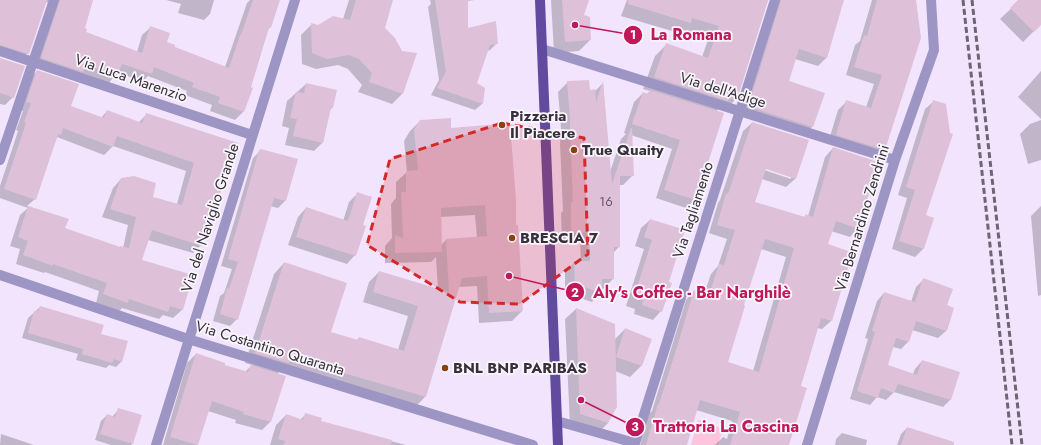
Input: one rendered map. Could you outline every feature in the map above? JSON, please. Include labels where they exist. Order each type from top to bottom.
[{"type":"main road","points":[[540,0],[558,445]]},
{"type":"street","points":[[0,160],[54,0]]},
{"type":"street","name":"Via del Naviglio Grande","points":[[156,445],[295,0]]},
{"type":"street","name":"Via Tagliamento","points":[[557,421],[607,440],[635,443],[775,0]]},
{"type":"street","name":"Via Bernardino Zendrini","points":[[807,445],[895,160],[934,50],[931,0]]},
{"type":"street","name":"Via dell'Adige","points":[[542,49],[895,160]]},
{"type":"street","name":"Via Luca Marenzio","points":[[0,51],[252,135]]},
{"type":"street","name":"Via Costantino Quaranta","points":[[0,275],[188,339],[533,445]]},
{"type":"highlighted area","points":[[502,123],[584,138],[588,254],[520,304],[460,302],[367,245],[390,159]]},
{"type":"shaded area","points":[[698,420],[723,429],[718,445],[691,445]]},
{"type":"building","points":[[0,0],[47,0],[29,54],[0,45]]},
{"type":"building","points":[[60,0],[93,0],[85,28],[87,29],[86,32],[142,53],[150,26],[170,33],[167,42],[175,45],[175,47],[229,68],[253,0],[280,0],[271,28],[269,27],[251,87],[253,88],[244,112],[218,103],[220,97],[192,87],[194,83],[154,67],[152,74],[122,64],[117,76],[86,64],[83,72],[41,58]]},
{"type":"building","points":[[356,0],[393,0],[385,28],[395,38],[402,51],[417,53],[403,94],[369,82],[372,73],[359,59],[349,55],[327,59],[312,53],[311,23],[318,25],[333,16],[350,20]]},
{"type":"building","points":[[435,0],[468,0],[468,28],[496,21],[498,44],[490,45],[477,83],[485,88],[483,104],[437,88],[446,72]]},
{"type":"building","points":[[562,0],[589,0],[584,15],[590,17],[591,40],[565,42]]},
{"type":"building","points":[[628,0],[768,0],[737,100],[729,97],[728,101],[654,77],[666,43],[708,58],[719,26],[692,18],[691,23],[628,4]]},
{"type":"building","points":[[781,0],[844,0],[827,58],[799,49],[789,81],[825,93],[813,127],[756,109],[757,106],[749,104]]},
{"type":"building","points":[[877,0],[916,0],[921,38],[885,150],[836,135],[846,100],[871,108],[882,75],[854,67],[864,35],[867,36]]},
{"type":"building","points":[[1018,0],[1041,0],[1041,25],[1034,32],[1010,8]]},
{"type":"building","points":[[0,58],[25,66],[14,98],[0,93]]},
{"type":"building","points":[[37,70],[79,84],[71,106],[104,118],[107,110],[142,123],[146,113],[238,143],[202,246],[152,230],[142,260],[193,275],[183,310],[170,306],[168,312],[129,299],[128,303],[103,294],[107,283],[23,255],[28,241],[18,237],[28,206],[69,219],[65,228],[120,247],[129,248],[136,217],[110,209],[121,178],[134,176],[156,183],[153,197],[182,205],[194,163],[117,136],[113,147],[63,128],[61,135],[58,134],[36,200],[4,189],[26,123],[24,122],[31,103],[26,102]]},
{"type":"building","points":[[589,80],[590,90],[595,89],[596,102],[603,81],[612,184],[632,128],[634,176],[620,176],[620,247],[614,247],[614,279],[602,279],[602,293],[575,284],[574,261],[590,261],[590,232],[571,233],[571,202],[573,202],[567,81]]},
{"type":"building","points":[[306,83],[337,90],[333,108],[331,108],[323,143],[293,136],[297,119],[290,118],[296,92],[304,93]]},
{"type":"building","points":[[650,90],[724,113],[696,200],[664,190],[680,140],[632,124],[643,92],[648,94]]},
{"type":"building","points":[[933,100],[946,104],[950,133],[953,134],[926,215],[934,218],[924,249],[899,241],[915,190],[906,187]]},
{"type":"building","points":[[451,118],[451,128],[510,123],[523,311],[489,313],[487,276],[462,278],[426,397],[330,369],[292,356],[289,363],[255,353],[284,262],[347,283],[331,332],[358,340],[359,337],[404,351],[418,306],[373,292],[379,271],[449,292],[446,239],[487,236],[485,205],[441,208],[442,252],[395,253],[395,235],[403,238],[401,192],[406,192],[406,171],[418,170],[414,130],[420,120]]},
{"type":"building","points":[[752,122],[809,140],[796,179],[766,169],[755,202],[805,217],[805,214],[813,217],[833,147],[878,162],[859,229],[836,221],[828,244],[854,253],[832,321],[821,318],[801,386],[807,388],[789,445],[730,445],[740,412],[700,400],[687,445],[646,445],[694,290],[709,295],[719,264],[724,265],[735,230],[717,225],[726,193],[728,194]],"holes":[[[765,239],[794,248],[759,372],[728,362]]]},
{"type":"building","points":[[261,149],[298,159],[286,201],[274,198],[238,320],[220,314],[227,288],[229,289],[238,262],[228,259],[259,150]]},
{"type":"building","points":[[357,192],[372,197],[363,225],[366,226],[356,256],[296,237],[306,207],[348,221]]},
{"type":"building","points":[[650,219],[685,230],[669,282],[672,283],[662,312],[642,305],[643,300],[634,297],[652,240],[644,237]]},
{"type":"building","points":[[923,278],[953,289],[947,305],[954,308],[947,331],[916,321],[909,342],[896,338],[888,365],[917,375],[922,360],[960,372],[951,400],[898,384],[894,393],[881,388],[878,398],[857,391],[875,332],[872,331],[884,292],[915,302]]},
{"type":"building","points":[[40,306],[104,325],[101,334],[128,341],[122,362],[114,359],[112,363],[82,354],[83,349],[28,333],[34,311],[38,311]]},
{"type":"building","points":[[576,308],[615,324],[617,407],[608,423],[580,414]]},
{"type":"building","points":[[625,328],[652,339],[642,366],[616,357]]},
{"type":"building","points":[[196,353],[225,363],[225,365],[248,372],[251,365],[286,376],[271,422],[243,414],[244,412],[212,401],[198,445],[170,437]]},
{"type":"building","points":[[118,408],[142,415],[133,444],[100,434],[107,414],[115,417]]},
{"type":"building","points":[[305,413],[322,418],[321,421],[392,440],[391,445],[284,445],[285,441],[278,439],[286,414],[303,420]]},
{"type":"building","points":[[907,427],[954,442],[954,445],[901,445]]},
{"type":"railway","points":[[963,0],[1012,445]]},
{"type":"railway","points":[[972,0],[1022,445]]},
{"type":"place","name":"La Romana","points":[[575,25]]},
{"type":"place","name":"Pizzeria Il Piacere","points":[[502,125]]},
{"type":"place","name":"True Quaity","points":[[574,150]]},
{"type":"place","name":"BRESCIA 7","points":[[512,238]]},
{"type":"place","name":"Aly's Coffee - Bar Narghilè","points":[[509,276]]},
{"type":"place","name":"BNL BNP PARIBAS","points":[[445,368]]},
{"type":"place","name":"Trattoria La Cascina","points":[[581,400]]}]
